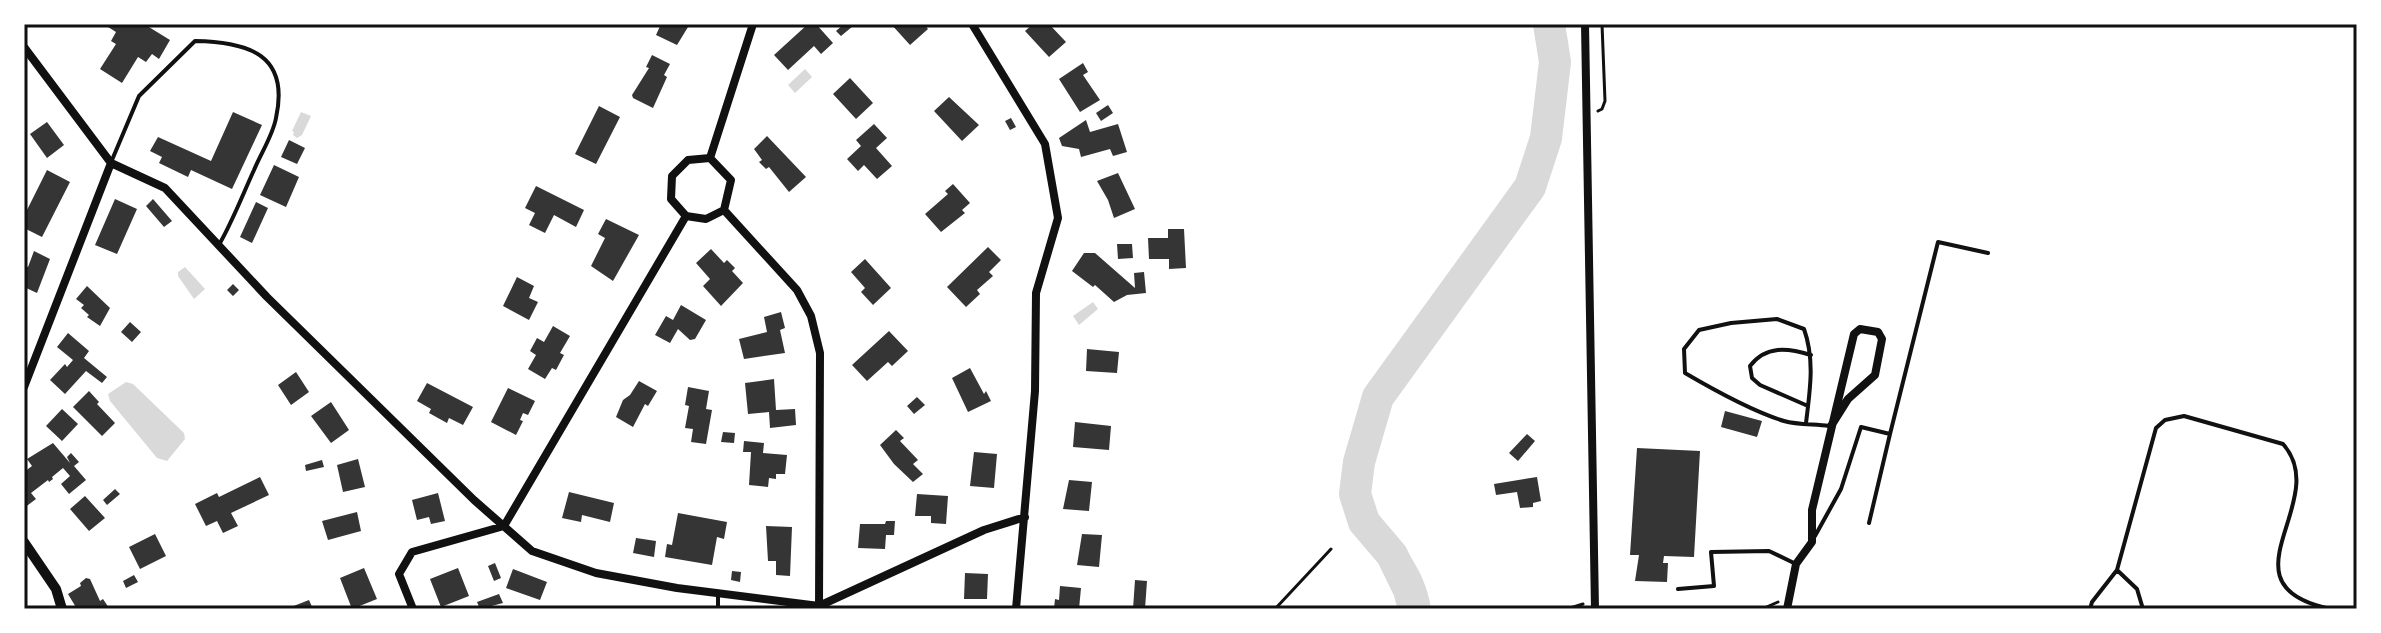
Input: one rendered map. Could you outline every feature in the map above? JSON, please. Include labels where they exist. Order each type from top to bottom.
[{"type":"street","points":[[710,158],[753,24]]},
{"type":"street","points":[[972,24],[1045,144],[1058,218],[1036,293],[1035,391],[1016,609]]},
{"type":"street","points":[[1585,24],[1595,605]]},
{"type":"street","points":[[24,47],[111,163],[165,188],[267,297],[474,500],[532,551],[596,573],[819,608],[984,530],[1025,517]]},
{"type":"street","points":[[710,158],[731,180],[724,210]]},
{"type":"street","points":[[710,158],[688,160],[672,176],[671,199],[686,216],[706,219],[724,210]]},
{"type":"street","points":[[24,387],[111,163]]},
{"type":"street","points":[[724,210],[797,290],[811,316],[820,353],[819,608]]},
{"type":"street","points":[[413,609],[399,574],[412,552],[504,526],[686,216]]},
{"type":"street","points":[[1787,609],[1796,564],[1812,542],[1812,510],[1831,426],[1854,334],[1860,329],[1878,332],[1882,339],[1875,375],[1848,399],[1831,426]]},
{"type":"street","points":[[24,542],[56,589],[62,609]]},
{"type":"lane","points":[[111,163],[139,96],[195,41],[228,42],[264,55],[275,72],[279,89],[276,119],[218,245]]},
{"type":"lane","points":[[1869,523],[1938,242],[1988,253]]},
{"type":"lane","points":[[1806,423],[1811,355],[1804,329],[1777,319],[1731,323],[1699,330],[1684,349],[1685,373],[1710,388],[1785,421],[1831,426]]},
{"type":"lane","points":[[1808,406],[1760,385],[1752,378],[1750,366],[1758,356],[1778,348],[1811,355]]},
{"type":"lane","points":[[2090,609],[2117,570],[2156,428],[2165,420],[2184,416],[2283,444],[2293,456],[2297,482],[2277,567],[2287,592],[2304,606],[2331,609]]},
{"type":"lane","points":[[1812,542],[1841,489],[1861,427],[1890,434]]},
{"type":"lane","points":[[1678,589],[1714,586],[1711,552],[1769,551],[1796,564]]},
{"type":"lane","points":[[2117,570],[2137,589],[2143,609]]},
{"type":"lane","points":[[718,593],[718,609]]},
{"type":"path","points":[[1588,116],[1602,109],[1605,101],[1602,24]]},
{"type":"path","points":[[1275,609],[1331,549]]},
{"type":"path","points":[[1567,609],[1595,605]]},
{"type":"shaded area","points":[[805,69],[812,77],[795,93],[788,85]]},
{"type":"shaded area","points":[[301,112],[311,116],[302,135],[297,138],[292,131]]},
{"type":"shaded area","points":[[185,267],[205,289],[194,299],[178,276],[178,272]]},
{"type":"shaded area","points":[[1093,302],[1098,309],[1079,325],[1073,316]]},
{"type":"shaded area","points":[[126,382],[133,384],[184,433],[185,439],[167,461],[157,458],[110,401],[108,394]]},
{"type":"shaded area","points":[[1387,527],[1415,565],[1431,609],[1402,609],[1388,572],[1371,548]]},
{"type":"building","points":[[110,24],[144,24],[170,40],[159,59],[152,54],[146,62],[138,57],[122,83],[100,69],[116,44],[111,41],[116,32],[108,27]]},
{"type":"building","points":[[661,24],[687,24],[688,27],[677,45],[656,35]]},
{"type":"building","points":[[808,24],[816,24],[833,43],[821,54],[814,46],[788,70],[774,55]]},
{"type":"building","points":[[844,24],[853,26],[841,36],[836,31]]},
{"type":"building","points":[[891,24],[924,24],[928,29],[910,45]]},
{"type":"building","points":[[1033,24],[1049,24],[1066,42],[1049,57],[1025,31]]},
{"type":"building","points":[[652,55],[670,64],[653,108],[632,95],[649,68],[646,67]]},
{"type":"building","points":[[1083,63],[1088,72],[1083,75],[1100,100],[1080,112],[1059,79]]},
{"type":"building","points":[[850,78],[873,103],[856,119],[833,94]]},
{"type":"building","points":[[949,97],[979,125],[962,141],[934,111]]},
{"type":"building","points":[[1108,105],[1113,113],[1101,121],[1096,113]]},
{"type":"building","points":[[599,106],[620,117],[596,164],[575,154]]},
{"type":"building","points":[[233,112],[262,125],[232,189],[191,170],[188,177],[159,163],[162,157],[150,151],[158,137],[211,161]]},
{"type":"building","points":[[1011,118],[1016,127],[1010,130],[1005,121]]},
{"type":"building","points":[[1086,120],[1090,132],[1118,124],[1127,152],[1113,156],[1110,149],[1081,157],[1079,149],[1062,146],[1059,138]]},
{"type":"building","points":[[47,122],[64,145],[47,158],[30,134]]},
{"type":"building","points":[[874,124],[887,138],[876,148],[892,166],[877,179],[864,165],[858,171],[847,159],[861,146],[856,140]]},
{"type":"building","points":[[767,136],[806,177],[789,192],[769,167],[766,169],[759,162],[762,160],[754,149]]},
{"type":"building","points":[[289,140],[305,148],[297,164],[281,157]]},
{"type":"building","points":[[274,165],[299,177],[286,207],[260,195]]},
{"type":"building","points":[[47,170],[70,182],[42,237],[24,228],[24,209],[27,210]]},
{"type":"building","points":[[1118,173],[1135,209],[1114,218],[1097,181]]},
{"type":"building","points":[[953,184],[970,203],[962,210],[965,213],[941,232],[925,214],[948,194],[945,191]]},
{"type":"building","points":[[536,186],[584,210],[576,227],[554,215],[545,233],[529,225],[535,213],[525,208]]},
{"type":"building","points":[[115,199],[137,209],[117,254],[95,245]]},
{"type":"building","points":[[153,199],[172,221],[164,227],[146,206]]},
{"type":"building","points":[[256,202],[268,208],[252,243],[240,237]]},
{"type":"building","points":[[606,219],[639,235],[613,281],[591,266],[605,238],[598,234]]},
{"type":"building","points":[[1168,229],[1184,229],[1186,268],[1169,269],[1169,259],[1149,259],[1148,238],[1168,238]]},
{"type":"building","points":[[1117,244],[1132,244],[1133,258],[1118,259]]},
{"type":"building","points":[[988,247],[1001,260],[989,272],[993,276],[977,290],[980,294],[966,307],[947,287]]},
{"type":"building","points":[[711,249],[724,263],[727,260],[735,268],[732,271],[743,283],[721,306],[703,286],[710,279],[696,263]]},
{"type":"building","points":[[34,251],[50,259],[37,293],[24,287],[24,266],[28,267]]},
{"type":"building","points":[[1084,253],[1095,253],[1135,288],[1134,273],[1144,272],[1146,293],[1127,295],[1114,302],[1072,271]]},
{"type":"building","points":[[865,259],[891,288],[873,305],[861,292],[865,288],[851,272]]},
{"type":"building","points":[[517,277],[534,286],[529,298],[538,302],[529,320],[503,306]]},
{"type":"building","points":[[233,284],[239,290],[233,296],[227,290]]},
{"type":"building","points":[[87,286],[110,308],[100,326],[87,317],[89,315],[81,308],[84,305],[76,299]]},
{"type":"building","points":[[681,305],[706,320],[695,339],[690,340],[678,329],[670,343],[655,335],[666,316],[673,320]]},
{"type":"building","points":[[781,312],[785,328],[780,330],[785,353],[744,359],[739,339],[767,332],[764,317]]},
{"type":"building","points":[[130,322],[141,332],[132,342],[121,332]]},
{"type":"building","points":[[553,326],[570,336],[560,353],[564,355],[556,370],[552,368],[545,379],[528,369],[536,355],[530,351],[537,338],[544,342]]},
{"type":"building","points":[[889,331],[908,351],[892,366],[888,362],[867,381],[852,365]]},
{"type":"building","points":[[68,333],[89,351],[84,358],[107,377],[102,383],[86,371],[65,394],[50,380],[73,360],[57,347]]},
{"type":"building","points":[[1087,349],[1119,352],[1117,373],[1086,371]]},
{"type":"building","points":[[970,368],[991,401],[968,412],[952,378]]},
{"type":"building","points":[[296,372],[309,392],[291,405],[278,385]]},
{"type":"building","points":[[774,379],[776,410],[795,409],[796,425],[770,428],[769,412],[748,414],[745,383]]},
{"type":"building","points":[[639,381],[657,391],[648,406],[645,404],[633,427],[616,417],[623,400]]},
{"type":"building","points":[[427,383],[473,407],[463,425],[449,418],[447,423],[429,413],[431,409],[417,401]]},
{"type":"building","points":[[688,387],[709,391],[706,409],[712,410],[706,444],[691,442],[693,429],[685,428]]},
{"type":"building","points":[[508,388],[535,401],[528,415],[523,413],[520,420],[523,421],[516,435],[491,422]]},
{"type":"building","points":[[89,391],[115,423],[102,436],[73,407]]},
{"type":"building","points":[[917,397],[925,405],[914,414],[907,406]]},
{"type":"building","points":[[331,402],[349,430],[331,443],[311,416]]},
{"type":"building","points":[[62,409],[78,424],[62,441],[46,426]]},
{"type":"building","points":[[1725,411],[1762,421],[1757,437],[1721,427]]},
{"type":"building","points":[[1075,422],[1111,426],[1109,450],[1073,447]]},
{"type":"building","points":[[896,430],[904,438],[900,441],[918,460],[913,464],[923,474],[913,482],[880,445]]},
{"type":"building","points":[[723,432],[735,433],[734,443],[721,442]]},
{"type":"building","points":[[1527,434],[1535,441],[1518,461],[1509,453]]},
{"type":"building","points":[[744,441],[764,443],[763,453],[787,455],[785,474],[776,474],[776,479],[769,478],[768,487],[749,485],[751,452],[743,452]]},
{"type":"building","points":[[53,443],[70,463],[67,457],[71,453],[79,462],[74,466],[86,480],[69,494],[61,484],[70,476],[63,468],[53,479],[31,493],[36,499],[24,508],[24,472],[32,466],[27,459]]},
{"type":"building","points":[[1637,448],[1700,451],[1694,557],[1664,556],[1663,563],[1668,563],[1667,582],[1635,581],[1639,555],[1630,555]]},
{"type":"building","points":[[974,452],[997,454],[994,488],[970,486]]},
{"type":"building","points":[[358,459],[365,487],[343,492],[337,465]]},
{"type":"building","points":[[322,460],[324,467],[306,471],[305,465]]},
{"type":"building","points":[[260,477],[269,495],[231,513],[238,526],[223,533],[217,521],[206,526],[195,504],[217,493],[219,497]]},
{"type":"building","points":[[1537,477],[1541,501],[1533,503],[1533,507],[1520,508],[1517,492],[1496,495],[1494,484]]},
{"type":"building","points":[[1069,480],[1092,482],[1089,511],[1063,509]]},
{"type":"building","points":[[115,489],[120,494],[107,505],[103,500]]},
{"type":"building","points":[[569,492],[614,503],[610,522],[582,515],[581,522],[562,518]]},
{"type":"building","points":[[438,493],[445,521],[431,524],[429,517],[417,520],[412,500]]},
{"type":"building","points":[[917,494],[948,496],[946,524],[931,523],[931,516],[915,516]]},
{"type":"building","points":[[85,496],[105,518],[89,531],[70,509]]},
{"type":"building","points":[[357,512],[361,531],[328,540],[322,521]]},
{"type":"building","points":[[678,513],[727,522],[724,539],[717,537],[712,565],[665,557],[667,544],[672,545]]},
{"type":"building","points":[[886,521],[895,521],[894,535],[886,535],[885,549],[858,548],[860,524],[885,524]]},
{"type":"building","points":[[766,526],[792,527],[790,576],[776,575],[776,561],[768,561]]},
{"type":"building","points":[[155,534],[166,556],[140,569],[129,547]]},
{"type":"building","points":[[1082,534],[1102,535],[1099,567],[1077,565]]},
{"type":"building","points":[[636,538],[656,541],[654,557],[633,553]]},
{"type":"building","points":[[495,563],[501,578],[494,581],[488,566]]},
{"type":"building","points":[[364,568],[377,599],[352,609],[340,578]]},
{"type":"building","points":[[458,568],[469,596],[441,607],[430,579]]},
{"type":"building","points":[[513,569],[547,582],[540,600],[506,588]]},
{"type":"building","points":[[732,571],[741,572],[740,582],[731,580]]},
{"type":"building","points":[[965,573],[988,574],[987,599],[964,599]]},
{"type":"building","points":[[134,575],[138,582],[126,588],[123,581]]},
{"type":"building","points":[[86,578],[90,579],[100,601],[103,599],[109,608],[77,609],[68,594],[81,586],[80,583]]},
{"type":"building","points":[[1135,580],[1147,581],[1145,609],[1133,609]]},
{"type":"building","points":[[1060,586],[1081,588],[1079,609],[1054,609],[1055,599],[1059,600]]},
{"type":"building","points":[[499,594],[503,603],[480,609],[477,602]]},
{"type":"building","points":[[309,600],[313,609],[286,609]]},
{"type":"waterway","points":[[1414,609],[1409,590],[1392,555],[1364,522],[1355,494],[1359,462],[1378,397],[1530,187],[1546,138],[1555,62],[1549,24]]}]
